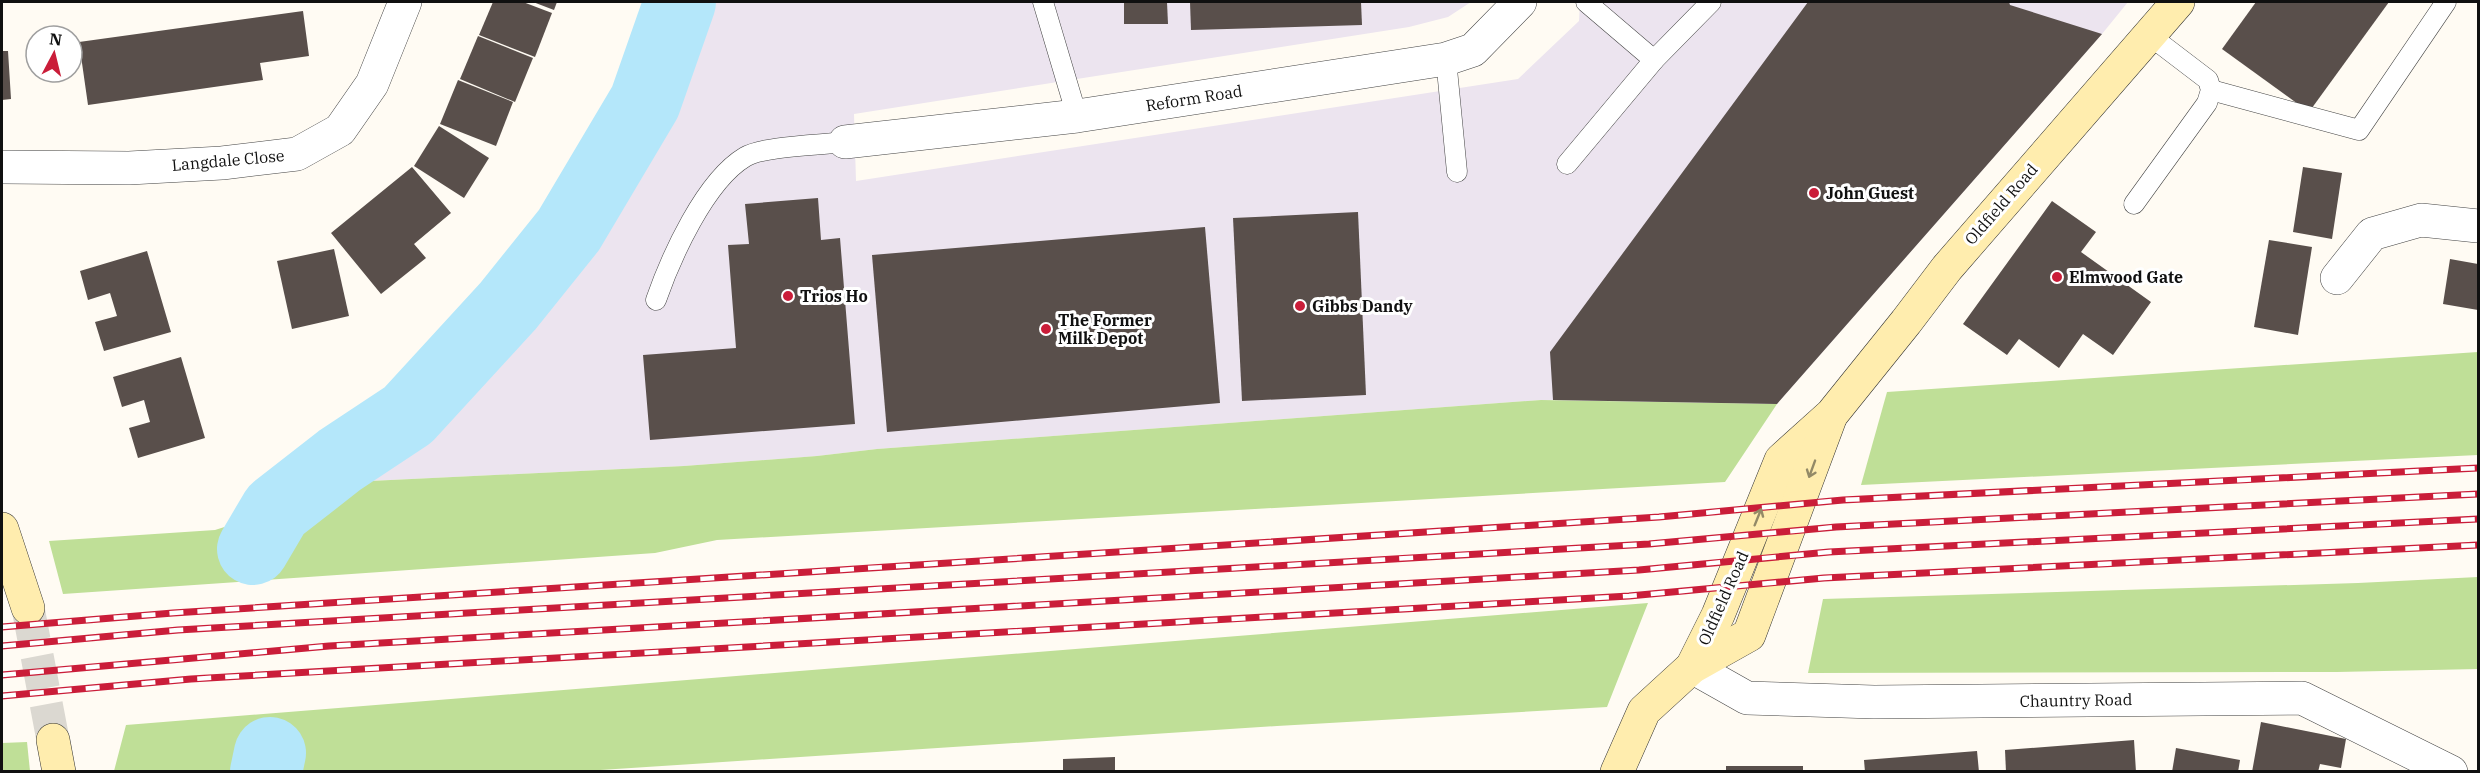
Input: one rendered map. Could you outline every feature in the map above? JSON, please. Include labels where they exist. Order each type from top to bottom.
[{"type":"main road","name":"Oldfield Road","points":[[1617,771],[1644,711],[1692,667],[1749,635],[1832,414],[1947,268],[2149,35],[2171,4]]},
{"type":"main road","points":[[2,529],[28,608]]},
{"type":"main road","points":[[52,740],[59,771]]},
{"type":"street","name":"Langdale Close","points":[[2,167],[152,167],[222,164],[297,154],[340,130],[372,84],[405,2]]},
{"type":"street","name":"Reform Road","points":[[845,142],[1077,116],[1446,59],[1473,50],[1509,16],[1520,2]]},
{"type":"street","points":[[2337,278],[2372,234],[2421,220],[2478,226]]},
{"type":"street","name":"Chauntry Road","points":[[1692,667],[1747,698],[1874,702],[2302,698],[2451,771]]},
{"type":"lane","points":[[1043,2],[1077,116]]},
{"type":"lane","points":[[1586,2],[1654,60]]},
{"type":"lane","points":[[1567,164],[1654,60],[1711,2]]},
{"type":"lane","points":[[2211,90],[2359,130],[2446,2]]},
{"type":"lane","points":[[2133,204],[2207,103],[2211,90],[2208,80],[2149,35]]},
{"type":"lane","points":[[1446,59],[1457,172]]},
{"type":"lane","points":[[656,300],[666,271],[698,210],[722,177],[746,156],[779,148],[845,142]]},
{"type":"shaded area","points":[[709,2],[1471,2],[1448,17],[1409,27],[854,114],[856,181],[1518,79],[1579,21],[1580,2],[2128,2],[1777,404],[1541,400],[877,449],[684,466],[370,481],[382,457],[510,350],[607,225],[648,150]]},
{"type":"green space","points":[[2478,352],[2478,455],[1861,485],[1887,392]]},
{"type":"green space","points":[[1541,400],[1777,404],[1725,482],[717,540],[655,553],[63,594],[49,541],[215,530],[370,481],[684,466],[877,449]]},
{"type":"green space","points":[[2478,577],[2478,669],[2337,672],[1808,673],[1823,599],[2358,583]]},
{"type":"green space","points":[[1648,603],[1607,707],[585,771],[114,771],[126,725]]},
{"type":"green space","points":[[27,742],[30,771],[2,771],[2,743]]},
{"type":"building","points":[[493,2],[523,2],[552,13],[535,57],[479,35]]},
{"type":"building","points":[[533,2],[557,2],[554,10]]},
{"type":"building","points":[[1124,2],[1167,2],[1168,24],[1124,24]]},
{"type":"building","points":[[1190,2],[1361,2],[1362,25],[1191,30]]},
{"type":"building","name":"John Guest","points":[[1808,2],[2009,2],[2010,5],[2102,34],[1777,404],[1553,400],[1550,352]]},
{"type":"building","points":[[2256,2],[2389,2],[2309,112],[2222,49]]},
{"type":"building","points":[[303,11],[309,56],[260,63],[263,80],[88,105],[84,77],[84,41]]},
{"type":"building","points":[[478,36],[533,58],[515,102],[460,79]]},
{"type":"building","points":[[2,51],[8,51],[11,99],[2,100]]},
{"type":"building","points":[[458,80],[513,102],[496,146],[440,124]]},
{"type":"building","points":[[439,126],[489,158],[464,198],[414,166]]},
{"type":"building","points":[[412,167],[451,213],[414,244],[426,258],[381,294],[331,233]]},
{"type":"building","points":[[2303,167],[2342,173],[2332,239],[2293,232]]},
{"type":"building","name":"Trios Ho","points":[[818,198],[821,240],[840,238],[855,424],[650,440],[643,355],[736,348],[728,245],[749,244],[745,204]]},
{"type":"building","name":"Elmwood Gate","points":[[2052,201],[2096,232],[2081,252],[2151,302],[2113,355],[2083,334],[2059,368],[2019,339],[2007,355],[1963,324]]},
{"type":"building","name":"Gibbs Dandy","points":[[1358,212],[1366,395],[1242,401],[1233,218]]},
{"type":"building","name":"The Former Milk Depot","points":[[1205,227],[1220,403],[887,432],[872,255]]},
{"type":"building","points":[[2269,240],[2312,247],[2298,335],[2254,327]]},
{"type":"building","points":[[334,249],[349,316],[292,329],[277,261]]},
{"type":"building","points":[[147,251],[171,332],[104,351],[95,322],[117,316],[110,293],[88,300],[80,271]]},
{"type":"building","points":[[2450,259],[2478,264],[2478,310],[2443,304]]},
{"type":"building","points":[[181,357],[205,438],[138,458],[129,428],[150,422],[144,400],[122,407],[113,377]]},
{"type":"building","points":[[2261,722],[2346,739],[2341,768],[2320,764],[2318,772],[2252,772]]},
{"type":"building","points":[[2134,740],[2136,772],[2006,772],[2005,750]]},
{"type":"building","points":[[2176,748],[2240,760],[2238,772],[2172,772]]},
{"type":"building","points":[[1977,751],[1979,772],[1865,772],[1864,760]]},
{"type":"building","points":[[1115,757],[1115,772],[1063,772],[1063,759]]},
{"type":"building","points":[[1726,766],[1803,766],[1803,772],[1726,772]]},
{"type":"waterway","points":[[253,549],[276,510],[340,460],[408,415],[508,306],[569,230],[645,102],[680,2]]},
{"type":"waterway","points":[[266,772],[270,753]]},
{"type":"tunnel","points":[[28,608],[53,740]]},
{"type":"railway","points":[[2,627],[173,613],[1659,517],[1843,500],[2478,468]]},
{"type":"railway","points":[[2,646],[178,630],[1649,544],[1836,527],[2478,494]]},
{"type":"railway","points":[[2,675],[329,646],[1639,570],[1829,552],[2478,519]]},
{"type":"railway","points":[[2,696],[191,679],[1629,596],[1824,578],[2478,545]]},
{"type":"place","name":"John Guest","points":[[1814,193]]},
{"type":"place","name":"Elmwood Gate","points":[[2057,277]]},
{"type":"place","name":"Trios Ho","points":[[788,296]]},
{"type":"place","name":"Gibbs Dandy","points":[[1300,306]]},
{"type":"place","name":"The Former Milk Depot","points":[[1046,329]]}]
